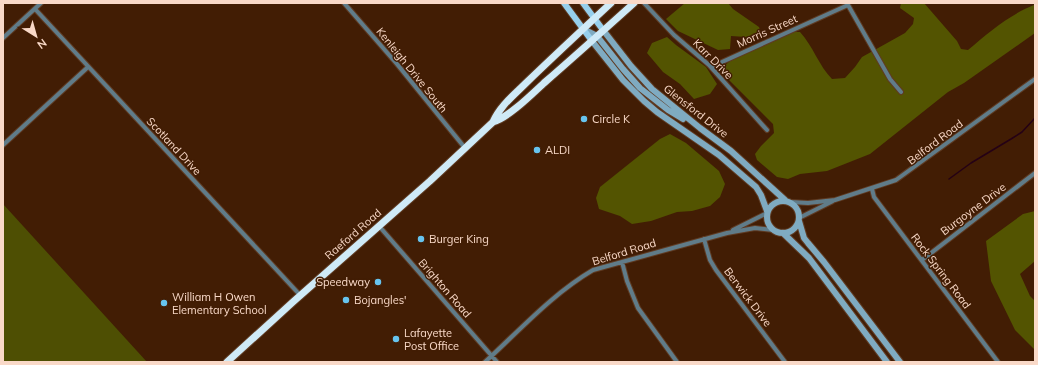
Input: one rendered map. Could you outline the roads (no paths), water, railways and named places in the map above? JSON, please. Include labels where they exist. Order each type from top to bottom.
[{"type":"highway","name":"Raeford Road","points":[[227,362],[465,148],[492,122],[504,105],[612,3]]},
{"type":"highway","name":"Raeford Road","points":[[492,122],[505,116],[634,3]]},
{"type":"main road","points":[[564,3],[583,29],[594,38],[640,88],[668,110],[700,128]]},
{"type":"main road","points":[[583,3],[603,30]]},
{"type":"main road","name":"Glensford Drive","points":[[603,30],[641,78],[652,89],[731,151],[788,201]]},
{"type":"main road","name":"Glensford Drive","points":[[594,38],[623,80],[644,101],[657,112],[719,155],[756,187],[761,195],[767,212]]},
{"type":"main road","points":[[887,362],[809,258],[783,233],[773,230],[767,222],[767,212],[774,202],[788,201],[798,210],[804,238],[900,362]]},
{"type":"main road","points":[[783,233],[793,230],[799,219]]},
{"type":"street","points":[[3,38],[41,3]]},
{"type":"street","name":"Kenleigh Drive South","points":[[344,3],[397,64],[465,148]]},
{"type":"street","name":"Karr Drive","points":[[644,3],[674,35],[711,67],[767,130]]},
{"type":"street","name":"Morris Street","points":[[711,67],[848,5],[890,79],[901,92]]},
{"type":"street","name":"Scotland Drive","points":[[35,9],[300,295]]},
{"type":"street","points":[[3,145],[88,67]]},
{"type":"street","name":"Belford Road","points":[[788,201],[808,204],[836,200],[890,183],[903,176],[1035,79]]},
{"type":"street","name":"Burgoyne Drive","points":[[922,260],[1035,173]]},
{"type":"street","name":"Rock Spring Road","points":[[872,189],[874,197],[998,362]]},
{"type":"street","name":"Belford Road","points":[[799,219],[836,200]]},
{"type":"street","name":"Belford Road","points":[[727,233],[767,212]]},
{"type":"street","name":"Brighton Road","points":[[379,226],[498,362]]},
{"type":"street","name":"Belford Road","points":[[485,362],[549,303],[582,276],[602,266],[622,262],[727,233],[755,228],[773,230]]},
{"type":"street","name":"Berwick Drive","points":[[704,239],[710,260],[716,270],[785,362]]},
{"type":"street","points":[[622,262],[626,282],[638,308],[674,361]]},
{"type":"waterway","points":[[949,179],[971,163],[1022,132],[1035,118]]},
{"type":"place","name":"Circle K","points":[[584,119]]},
{"type":"place","name":"ALDI","points":[[537,150]]},
{"type":"place","name":"Burger King","points":[[421,239]]},
{"type":"place","name":"Speedway","points":[[378,282]]},
{"type":"place","name":"Bojangles'","points":[[346,300]]},
{"type":"place","name":"William H Owen Elementary School","points":[[164,303]]},
{"type":"place","name":"Lafayette Post Office","points":[[396,339]]}]
